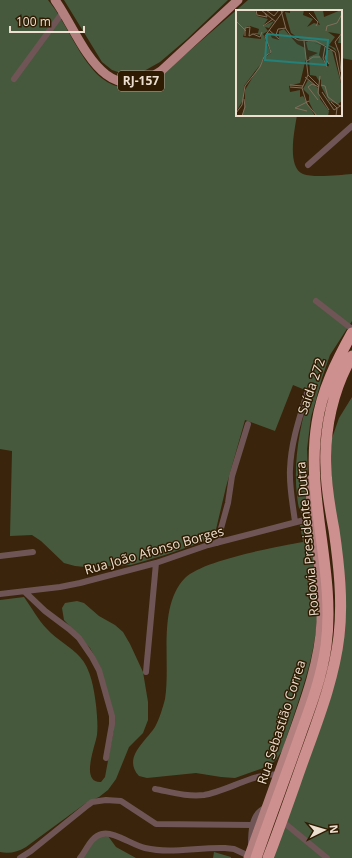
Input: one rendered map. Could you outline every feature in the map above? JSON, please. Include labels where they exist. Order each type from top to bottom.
[{"type":"highway","name":"Saída 272","points":[[309,480],[310,436],[316,408],[329,371],[352,329]]},
{"type":"highway","name":"Rodovia Presidente Dutra","points":[[251,856],[310,709],[326,647],[328,602],[325,561],[315,484],[315,436],[321,404],[329,378],[335,363],[352,333]]},
{"type":"highway","name":"Rodovia Presidente Dutra","points":[[268,858],[327,693],[336,654],[341,617],[339,573],[329,500],[326,456],[327,434],[332,406],[341,379],[352,356]]},
{"type":"main road","name":"RJ-157","points":[[59,4],[89,56],[101,71],[114,79],[134,82],[148,78],[161,71],[238,0]]},
{"type":"main road","name":"Rua Sebastião Correa","points":[[251,856],[265,808],[310,685],[319,640],[321,623],[320,591],[309,480]]},
{"type":"street","points":[[14,79],[59,4]]},
{"type":"street","points":[[308,165],[352,126]]},
{"type":"street","points":[[316,301],[352,329]]},
{"type":"street","points":[[295,522],[290,470],[296,429],[307,394]]},
{"type":"street","points":[[217,543],[228,503],[232,476],[248,424]]},
{"type":"street","name":"Rua João Afonso Borges","points":[[0,594],[25,592],[80,583],[156,563],[217,543],[312,518]]},
{"type":"street","points":[[0,556],[34,552]]},
{"type":"street","points":[[146,672],[156,563]]},
{"type":"street","points":[[25,592],[45,611],[70,629],[92,657],[99,670],[110,709],[112,724],[106,758]]},
{"type":"street","points":[[155,789],[191,795],[204,795],[224,790],[257,778],[274,774],[278,775]]},
{"type":"street","points":[[20,858],[31,851],[92,802],[102,800],[121,801],[156,824],[252,825]]},
{"type":"street","points":[[80,858],[94,838],[97,835],[104,833],[112,834],[138,846],[152,849],[168,850],[225,848],[234,849],[251,856],[252,825],[257,814],[265,808]]},
{"type":"street","points":[[282,821],[327,858]]},
{"type":"green space","points":[[0,0],[48,0],[59,15],[90,66],[102,78],[117,86],[135,87],[156,80],[236,10],[236,116],[297,116],[293,156],[298,170],[303,174],[313,176],[352,174],[352,321],[330,355],[311,417],[307,449],[309,509],[307,513],[302,514],[299,508],[296,470],[300,430],[310,392],[293,385],[275,431],[245,420],[226,487],[214,538],[131,565],[75,566],[64,563],[41,541],[32,535],[10,536],[12,451],[0,449]]},
{"type":"green space","points":[[64,0],[228,0],[160,62],[144,71],[121,73],[112,70],[102,62]]},
{"type":"green space","points":[[248,0],[352,0],[352,60],[342,58],[342,10],[236,10]]},
{"type":"green space","points":[[352,397],[352,858],[273,858],[337,664],[331,441],[339,418]]},
{"type":"green space","points":[[312,524],[317,591],[315,636],[299,701],[283,749],[276,760],[269,766],[235,778],[196,773],[147,778],[139,776],[134,769],[134,756],[155,727],[165,699],[168,619],[176,590],[185,578],[194,571],[207,565],[241,555],[303,542],[300,525]]},
{"type":"green space","points":[[24,597],[38,618],[51,633],[80,657],[87,667],[96,705],[97,735],[90,763],[91,777],[95,781],[101,782],[105,777],[114,728],[101,668],[90,648],[64,620],[62,608],[65,603],[77,601],[84,603],[99,616],[115,625],[123,632],[143,672],[148,702],[148,720],[143,733],[129,747],[116,779],[108,790],[99,797],[86,803],[26,847],[13,852],[3,853],[0,852],[0,600]]},
{"type":"green space","points":[[98,836],[108,836],[116,847],[136,858],[83,858]]},
{"type":"green space","points":[[214,852],[231,857],[231,858],[213,858]]}]
